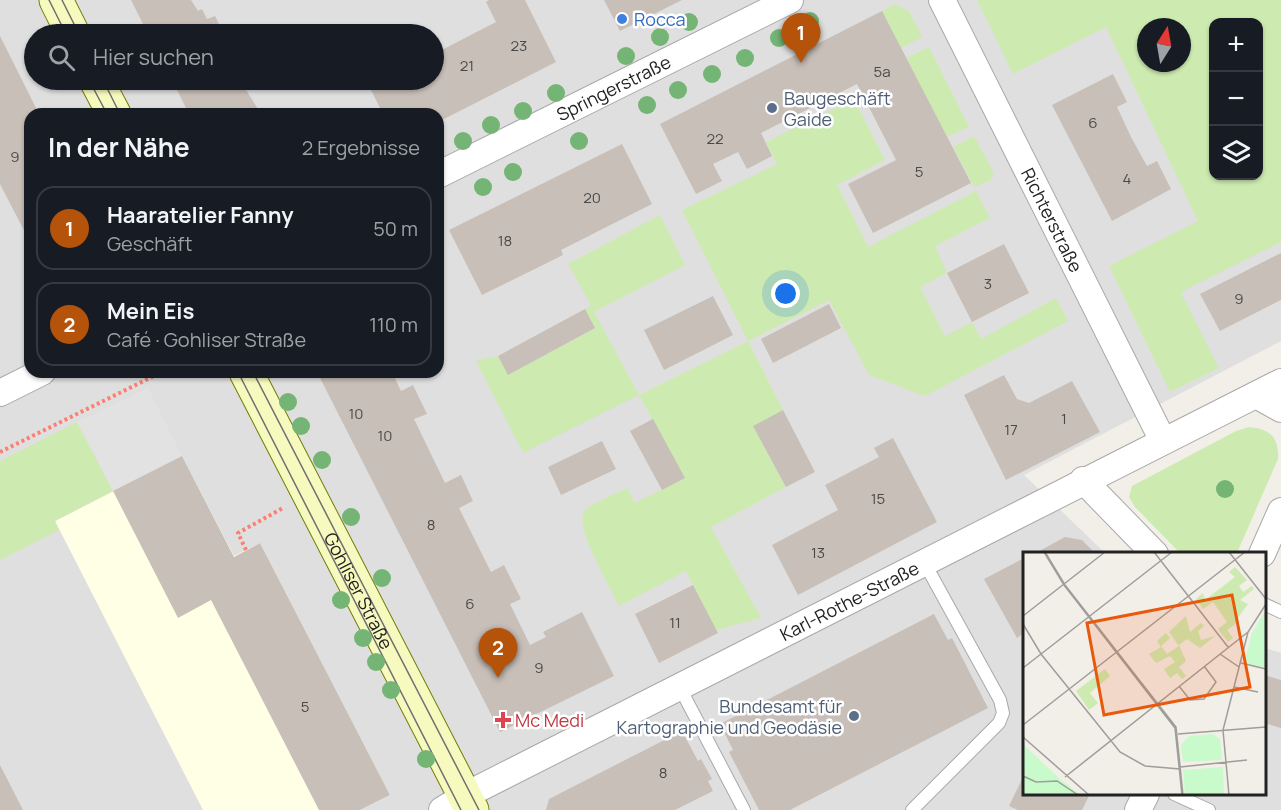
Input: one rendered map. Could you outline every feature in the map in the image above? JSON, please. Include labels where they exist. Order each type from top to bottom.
[{"type":"main road","points":[[56,0],[68,24]]},
{"type":"main road","points":[[101,90],[111,108]]},
{"type":"main road","name":"Gohliser Straße","points":[[249,378],[309,494],[460,805]]},
{"type":"street","name":"Springerstraße","points":[[444,172],[790,0]]},
{"type":"street","name":"Richterstraße","points":[[942,0],[1163,441]]},
{"type":"street","points":[[0,393],[30,378]]},
{"type":"street","name":"Karl-Rothe-Straße","points":[[460,805],[679,686],[1281,382]]},
{"type":"street","points":[[1256,395],[1281,409]]},
{"type":"street","points":[[1083,480],[1153,552]]},
{"type":"street","points":[[1263,552],[1281,511]]},
{"type":"street","points":[[1138,810],[1146,795]]},
{"type":"lane","points":[[912,810],[999,723],[1003,713],[1000,700],[924,561]]},
{"type":"lane","points":[[1266,605],[1281,612]]},
{"type":"lane","points":[[679,686],[744,810]]},
{"type":"lane","points":[[1176,795],[1209,810]]},
{"type":"path","points":[[0,452],[150,378]]},
{"type":"path","points":[[246,550],[238,533],[309,494]]},
{"type":"shaded area","points":[[0,0],[1281,0],[1281,341],[1024,475],[1104,552],[1023,552],[1023,795],[1266,795],[1266,648],[1281,653],[1281,810],[0,810]]},
{"type":"shaded area","points":[[148,388],[182,456],[113,491],[77,422]]},
{"type":"shaded area","points":[[182,456],[234,556],[260,543],[390,795],[360,810],[203,810],[55,521]]},
{"type":"green space","points":[[977,0],[1281,0],[1281,242],[1181,292],[1219,368],[1170,392],[1109,266],[1198,221],[1106,27],[1013,74]]},
{"type":"green space","points":[[895,4],[909,11],[922,37],[901,48],[882,11]]},
{"type":"green space","points":[[929,47],[969,127],[947,137],[906,58]]},
{"type":"green space","points":[[854,99],[885,160],[837,185],[868,247],[976,191],[990,218],[935,246],[947,273],[920,287],[945,336],[972,322],[981,339],[1056,298],[1068,321],[925,396],[869,375],[829,300],[748,341],[682,210],[777,164],[766,142]]},
{"type":"green space","points":[[974,136],[994,173],[991,180],[974,187],[953,147]]},
{"type":"green space","points":[[660,215],[685,265],[594,312],[639,395],[523,453],[476,361],[498,356],[508,375],[595,328],[585,309],[591,305],[568,264]]},
{"type":"green space","points":[[748,341],[783,410],[754,426],[786,487],[711,527],[761,618],[716,630],[686,571],[619,606],[588,542],[582,518],[585,510],[627,488],[635,503],[685,478],[639,395]]},
{"type":"green space","points":[[77,422],[113,491],[55,521],[59,530],[0,560],[0,461]]},
{"type":"green space","points":[[1249,427],[1268,432],[1275,440],[1278,451],[1278,459],[1237,552],[1179,552],[1135,507],[1129,497],[1132,486],[1236,431]]},
{"type":"building","points":[[131,0],[191,0],[198,11],[202,9],[207,19],[215,16],[219,24],[143,24]]},
{"type":"building","points":[[489,0],[525,0],[556,62],[444,119],[444,108],[380,108],[371,90],[444,90],[444,49],[496,22],[486,2]]},
{"type":"building","points":[[604,0],[682,0],[620,31]]},
{"type":"building","points":[[882,11],[971,183],[873,233],[848,184],[896,160],[857,84],[761,133],[772,156],[747,169],[738,152],[713,164],[722,181],[696,194],[660,124]]},
{"type":"building","points":[[0,36],[24,84],[24,90],[27,90],[36,108],[24,108],[24,230],[0,184]]},
{"type":"building","points":[[1113,74],[1127,102],[1117,107],[1131,137],[1147,166],[1157,161],[1171,189],[1112,221],[1052,105]]},
{"type":"building","points":[[177,90],[246,90],[257,108],[186,108]]},
{"type":"building","points":[[622,144],[652,204],[561,250],[563,255],[482,295],[449,230]]},
{"type":"building","points":[[1004,244],[1029,293],[972,322],[947,273]]},
{"type":"building","points":[[1281,253],[1281,300],[1220,331],[1200,294]]},
{"type":"building","points":[[713,296],[733,335],[664,370],[644,330]]},
{"type":"building","points":[[829,304],[841,328],[773,363],[761,339]]},
{"type":"building","points":[[585,309],[595,328],[508,375],[498,356]]},
{"type":"building","points":[[1004,375],[1017,399],[1029,403],[1072,381],[1100,432],[1006,480],[964,395]]},
{"type":"building","points":[[320,378],[395,378],[401,391],[413,385],[427,414],[414,419],[445,483],[461,475],[473,501],[459,508],[491,572],[504,565],[521,599],[510,604],[530,645],[546,637],[543,632],[582,612],[614,676],[500,732]]},
{"type":"building","points":[[783,410],[815,472],[786,487],[753,426]]},
{"type":"building","points":[[653,419],[685,478],[662,490],[630,431]]},
{"type":"building","points":[[893,438],[937,522],[798,595],[772,545],[838,510],[825,485],[879,457],[874,448]]},
{"type":"building","points":[[602,441],[616,469],[561,495],[548,467]]},
{"type":"building","points":[[182,456],[234,557],[260,543],[390,795],[360,810],[319,810],[211,600],[178,618],[113,491]]},
{"type":"building","points":[[1065,537],[1082,540],[1094,552],[1038,552]]},
{"type":"building","points":[[1023,559],[1023,634],[1017,638],[984,579]]},
{"type":"building","points":[[693,585],[718,633],[659,663],[635,614]]},
{"type":"building","name":"Bundesamt für Kartographie und Geodäsie","points":[[934,614],[948,640],[952,638],[988,708],[790,810],[759,810],[729,752],[733,750],[720,724]]},
{"type":"building","points":[[1266,676],[1281,680],[1281,728],[1266,724]]},
{"type":"building","points":[[682,731],[698,761],[701,759],[712,779],[708,781],[713,791],[675,810],[546,810],[549,799]]},
{"type":"building","points":[[0,765],[23,810],[0,810]]},
{"type":"building","points":[[1023,777],[1023,795],[1090,795],[1082,810],[1018,810],[1009,806]]},
{"type":"tram line","points":[[49,0],[61,24]]},
{"type":"tram line","points":[[62,0],[74,24]]},
{"type":"tram line","points":[[94,90],[104,108]]},
{"type":"tram line","points":[[108,90],[117,108]]},
{"type":"tram line","points":[[241,378],[461,810]]},
{"type":"tram line","points":[[256,378],[479,810]]},
{"type":"place","name":"Rocca","points":[[622,19]]},
{"type":"place","name":"Haaratelier Fanny","points":[[801,63]]},
{"type":"place","name":"Baugeschäft Gaide","points":[[772,108]]},
{"type":"place","name":"Mein Eis","points":[[498,678]]},
{"type":"place","name":"Bundesamt für Kartographie und Geodäsie","points":[[854,716]]},
{"type":"place","name":"Mc Medi","points":[[503,720]]}]
